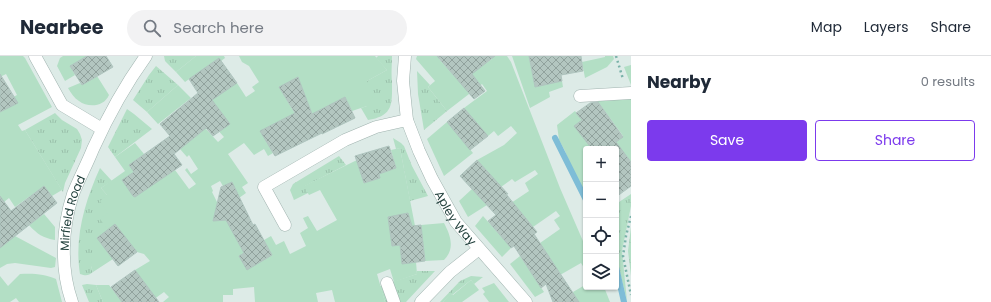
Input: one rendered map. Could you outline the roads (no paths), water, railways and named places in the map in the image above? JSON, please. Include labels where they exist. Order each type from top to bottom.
[{"type":"street","points":[[35,56],[62,105],[102,129]]},
{"type":"street","name":"Mirfield Road","points":[[72,302],[67,288],[64,254],[66,227],[74,192],[102,129],[131,76],[146,56]]},
{"type":"street","name":"Apley Way","points":[[405,56],[403,81],[407,120],[435,186],[456,222],[526,302]]},
{"type":"street","points":[[580,96],[629,92]]},
{"type":"street","points":[[285,225],[264,187],[345,140],[376,127],[407,120]]},
{"type":"street","points":[[421,302],[450,272],[479,249]]},
{"type":"street","points":[[387,283],[394,302]]},
{"type":"waterway","points":[[555,138],[583,194]]},
{"type":"waterway","points":[[619,280],[624,302]]}]
